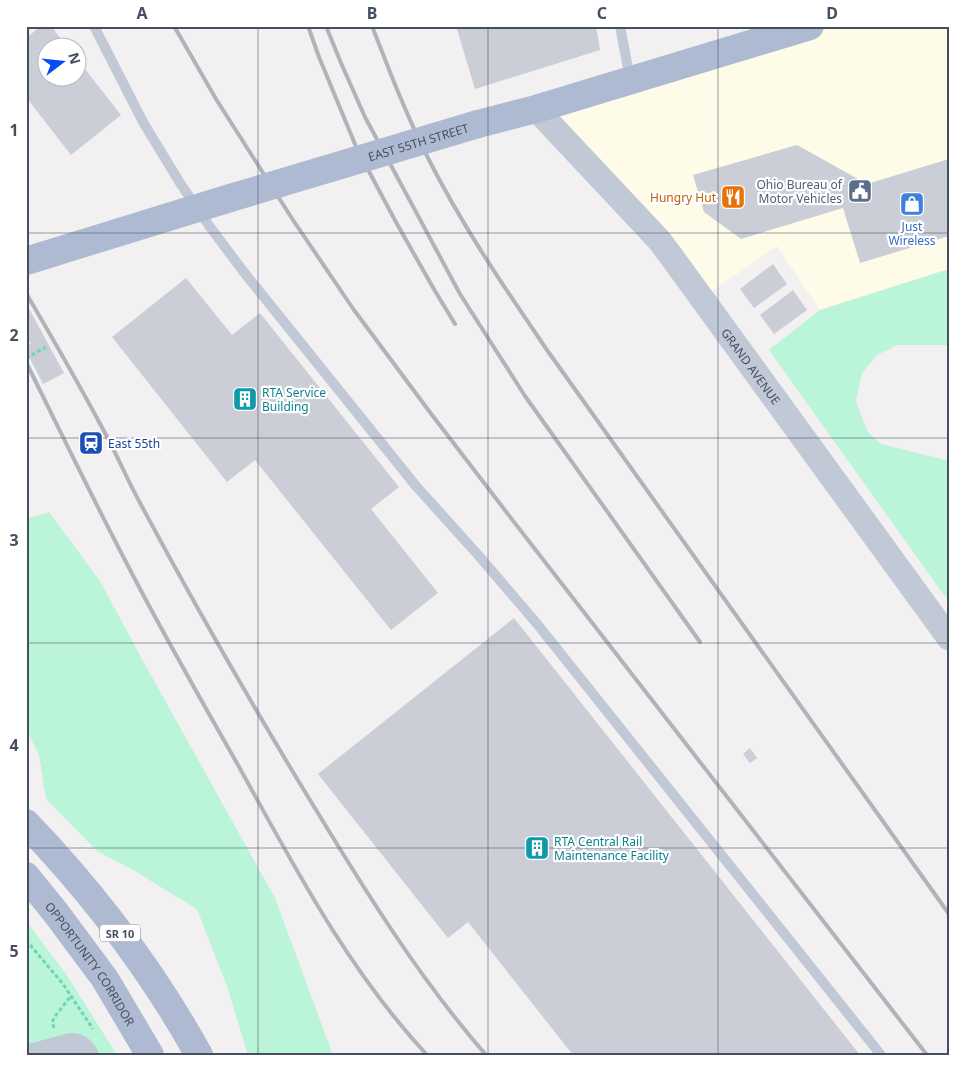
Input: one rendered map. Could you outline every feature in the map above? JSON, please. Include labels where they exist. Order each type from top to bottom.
[{"type":"main road","name":"EAST 55TH STREET","points":[[26,261],[227,198],[478,124],[536,109],[810,26]]},
{"type":"main road","name":"SR 10","points":[[26,823],[108,916],[150,974],[199,1055]]},
{"type":"main road","name":"OPPORTUNITY CORRIDOR","points":[[26,876],[105,979],[150,1055]]},
{"type":"street","name":"GRAND AVENUE","points":[[536,109],[653,233],[672,256],[949,638]]},
{"type":"street","points":[[26,1055],[65,1044],[83,1049]]},
{"type":"lane","points":[[94,26],[155,143],[210,227],[243,271],[416,486],[538,625],[882,1055]]},
{"type":"lane","points":[[620,26],[630,80]]},
{"type":"path","points":[[26,358],[46,347]]},
{"type":"path","points":[[26,940],[53,970],[94,1029]]},
{"type":"path","points":[[54,1032],[52,1022],[72,996]]},
{"type":"shaded area","points":[[810,26],[949,26],[949,269],[820,310],[777,246],[702,298],[536,109]]},
{"type":"green space","points":[[949,269],[949,345],[897,345],[877,355],[862,373],[856,401],[867,431],[881,444],[949,461],[949,602],[769,350],[820,310]]},
{"type":"green space","points":[[49,512],[100,581],[275,898],[333,1055],[248,1055],[228,989],[197,909],[133,870],[97,851],[46,799],[39,755],[26,729],[26,519]]},
{"type":"green space","points":[[26,921],[66,974],[117,1055],[89,1055],[86,1050],[26,1055]]},
{"type":"building","points":[[41,26],[51,26],[60,38],[38,38],[38,88],[88,88],[88,73],[121,115],[71,155],[26,97],[26,38]]},
{"type":"building","points":[[456,26],[596,26],[600,50],[475,89]]},
{"type":"building","points":[[797,145],[867,184],[949,159],[949,236],[860,263],[843,208],[741,239],[704,212],[693,175]]},
{"type":"building","points":[[773,264],[787,284],[754,308],[740,289]]},
{"type":"building","name":"RTA Service Building","points":[[186,278],[232,335],[260,313],[399,487],[371,509],[438,593],[391,630],[255,460],[227,482],[112,337]]},
{"type":"building","points":[[793,290],[807,310],[774,334],[760,315]]},
{"type":"building","points":[[26,303],[64,373],[43,384],[26,351],[29,349],[28,345],[31,344],[26,336]]},
{"type":"building","name":"RTA Central Rail Maintenance Facility","points":[[514,618],[860,1055],[604,1055],[603,1053],[602,1055],[573,1055],[468,922],[448,938],[318,774]]},
{"type":"building","points":[[750,748],[757,758],[750,763],[743,754]]},
{"type":"railway","points":[[174,26],[216,99],[293,220],[354,310],[504,509],[927,1055]]},
{"type":"railway","points":[[308,26],[357,149],[397,224],[455,324]]},
{"type":"railway","points":[[326,26],[365,117],[460,294],[525,396],[700,642]]},
{"type":"railway","points":[[372,26],[391,75],[427,156],[454,206],[499,279],[547,350],[949,914]]},
{"type":"railway","points":[[26,293],[96,415],[181,578],[290,767],[394,934],[438,996],[486,1055]]},
{"type":"railway","points":[[26,362],[140,589],[302,879],[347,953],[398,1022],[427,1055]]},
{"type":"place","name":"Ohio Bureau of Motor Vehicles","points":[[860,191]]},
{"type":"place","name":"Hungry Hut","points":[[733,197]]},
{"type":"place","name":"Just Wireless","points":[[912,204]]},
{"type":"place","name":"RTA Service Building","points":[[245,399]]},
{"type":"place","name":"East 55th","points":[[91,443]]},
{"type":"place","name":"RTA Central Rail Maintenance Facility","points":[[537,848]]}]
